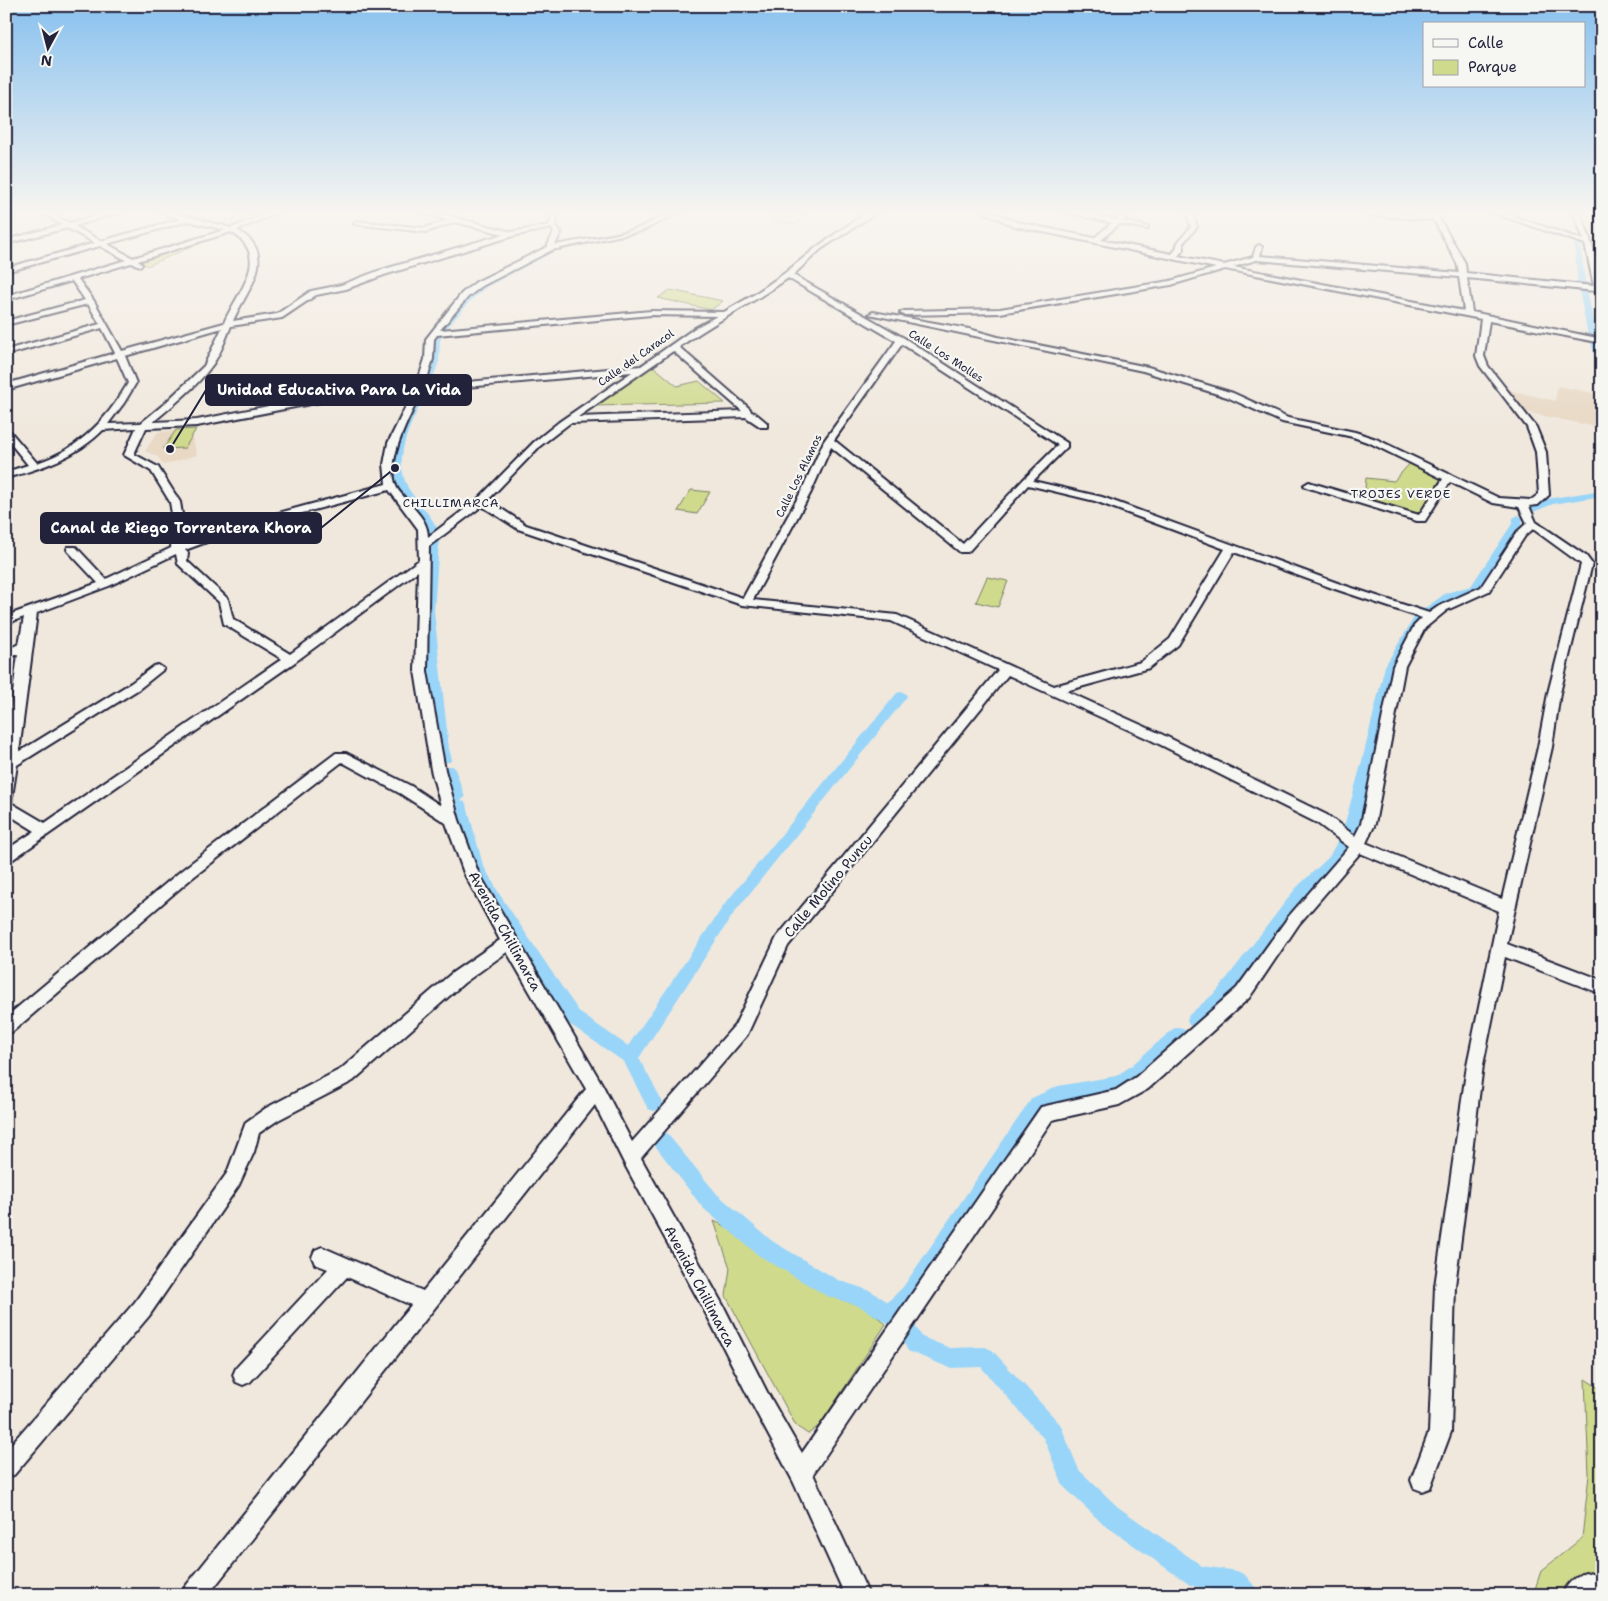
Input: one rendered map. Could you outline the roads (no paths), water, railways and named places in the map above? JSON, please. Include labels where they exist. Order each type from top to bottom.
[{"type":"street","points":[[6,298],[48,286]]},
{"type":"street","points":[[6,475],[65,455],[86,442],[127,393],[132,383],[122,355],[79,286]]},
{"type":"street","points":[[176,550],[178,520],[174,502],[154,469],[129,455],[141,427],[207,367],[234,309],[249,286]]},
{"type":"street","points":[[6,387],[109,356],[122,355],[228,324],[279,316],[314,293],[346,286]]},
{"type":"street","points":[[6,620],[105,584],[176,550],[238,527],[391,486],[389,464],[393,444],[420,386],[429,359],[430,339],[465,295],[477,286]]},
{"type":"street","name":"Calle del Caracol","points":[[424,545],[482,502],[538,444],[568,420],[724,314],[758,296],[773,286]]},
{"type":"street","name":"Calle Los Molles","points":[[807,286],[901,340],[1064,445],[1026,482]]},
{"type":"street","points":[[858,314],[1000,311],[1154,286]]},
{"type":"street","points":[[1316,286],[1602,341]]},
{"type":"street","points":[[1464,286],[1468,315]]},
{"type":"street","points":[[1568,286],[1598,289]]},
{"type":"street","points":[[1597,286],[1602,307]]},
{"type":"street","points":[[6,323],[90,301]]},
{"type":"street","points":[[434,333],[651,313],[724,314]]},
{"type":"street","points":[[873,314],[969,331],[997,339],[1170,375],[1230,395],[1285,420],[1355,435],[1373,441],[1497,501],[1523,504],[1534,503],[1544,495],[1541,452],[1531,427],[1484,366],[1480,356],[1485,319]]},
{"type":"street","points":[[6,353],[104,325]]},
{"type":"street","name":"Calle Los Alamos","points":[[746,603],[806,492],[829,440],[901,340]]},
{"type":"street","points":[[674,347],[747,411],[746,414]]},
{"type":"street","points":[[6,392],[112,361],[122,355]]},
{"type":"street","points":[[100,427],[141,427],[197,423],[372,389],[643,368]]},
{"type":"street","points":[[568,420],[740,416],[746,414],[752,415],[764,424]]},
{"type":"street","points":[[6,432],[34,466]]},
{"type":"street","points":[[829,440],[964,550],[1026,482],[1098,499],[1339,587],[1430,617]]},
{"type":"street","points":[[1309,485],[1421,519],[1448,478]]},
{"type":"street","name":"Avenida Chillimarca","points":[[391,486],[392,490],[419,521],[423,529],[421,671],[438,770],[452,820],[471,873],[509,942],[596,1090],[630,1157],[717,1314],[760,1399],[801,1473],[857,1595]]},
{"type":"street","points":[[482,502],[522,527],[746,603],[893,618],[911,625],[1005,670],[1156,737],[1322,819],[1358,846],[1507,908]]},
{"type":"street","points":[[1422,1480],[1440,1432],[1445,1286],[1475,1064],[1507,908],[1545,747],[1554,693],[1587,564],[1582,558],[1532,524],[1523,504]]},
{"type":"street","points":[[801,1473],[1047,1113],[1119,1097],[1142,1083],[1243,992],[1294,920],[1358,846],[1368,824],[1399,666],[1420,626],[1443,608],[1485,589],[1520,534],[1532,524]]},
{"type":"street","points":[[1051,691],[1145,665],[1174,642],[1232,547]]},
{"type":"street","points":[[72,549],[105,584]]},
{"type":"street","points":[[176,550],[183,553],[182,562],[224,602],[228,621],[290,658]]},
{"type":"street","points":[[6,858],[424,561]]},
{"type":"street","points":[[6,800],[31,612]]},
{"type":"street","points":[[6,656],[25,646]]},
{"type":"street","points":[[10,763],[135,686],[158,669]]},
{"type":"street","name":"Calle Molino Puncu","points":[[630,1157],[741,1030],[782,942],[1005,670]]},
{"type":"street","points":[[6,1027],[187,874],[341,756],[406,790],[452,820]]},
{"type":"street","points":[[6,806],[45,830]]},
{"type":"street","points":[[7,1464],[142,1309],[233,1179],[245,1152],[252,1128],[272,1114],[347,1075],[458,978],[509,942]]},
{"type":"street","points":[[1499,948],[1602,987]]},
{"type":"street","points":[[194,1595],[596,1090]]},
{"type":"street","points":[[322,1257],[426,1302]]},
{"type":"street","points":[[243,1375],[344,1267]]},
{"type":"street","points":[[1574,1595],[1585,1584],[1602,1589]]},
{"type":"waterway","points":[[441,330],[469,297],[483,286]]},
{"type":"waterway","points":[[1576,335],[1593,338],[1583,290]]},
{"type":"waterway","points":[[1394,298],[1449,308]]},
{"type":"waterway","points":[[427,384],[435,361],[436,340],[438,336]]},
{"type":"waterway","points":[[1595,343],[1602,369]]},
{"type":"waterway","points":[[424,390],[400,442],[397,455],[397,469],[400,482],[407,495],[426,517],[433,532]]},
{"type":"waterway","points":[[1533,509],[1551,501],[1602,493]]},
{"type":"waterway","points":[[1428,611],[1450,595],[1475,588],[1517,524],[1518,518]]},
{"type":"waterway","points":[[434,542],[428,611],[442,749],[445,759]]},
{"type":"waterway","points":[[1350,830],[1369,761],[1391,666],[1419,619]]},
{"type":"waterway","points":[[630,1057],[729,909],[901,696]]},
{"type":"waterway","points":[[448,769],[458,797]]},
{"type":"waterway","points":[[460,806],[476,866],[495,899],[554,989],[574,1018],[630,1057]]},
{"type":"waterway","points":[[1195,1020],[1223,996],[1301,892],[1334,861],[1343,844]]},
{"type":"waterway","points":[[659,1137],[710,1201],[765,1248],[834,1289],[864,1298],[889,1314],[910,1294],[1038,1104],[1058,1094],[1119,1083],[1137,1072],[1179,1034]]},
{"type":"waterway","points":[[630,1057],[654,1103]]},
{"type":"waterway","points":[[906,1329],[915,1344],[950,1358],[985,1357],[1052,1432],[1071,1478],[1110,1515],[1198,1577],[1237,1583],[1247,1595]]},
{"type":"place","name":"Unidad Educativa Para La Vida","points":[[170,449]]},
{"type":"place","name":"Canal de Riego Torrentera Khora","points":[[395,468]]},
{"type":"district","name":"TROJES VERDE","points":[[1401,494]]},
{"type":"district","name":"CHILLIMARCA","points":[[451,503]]}]
